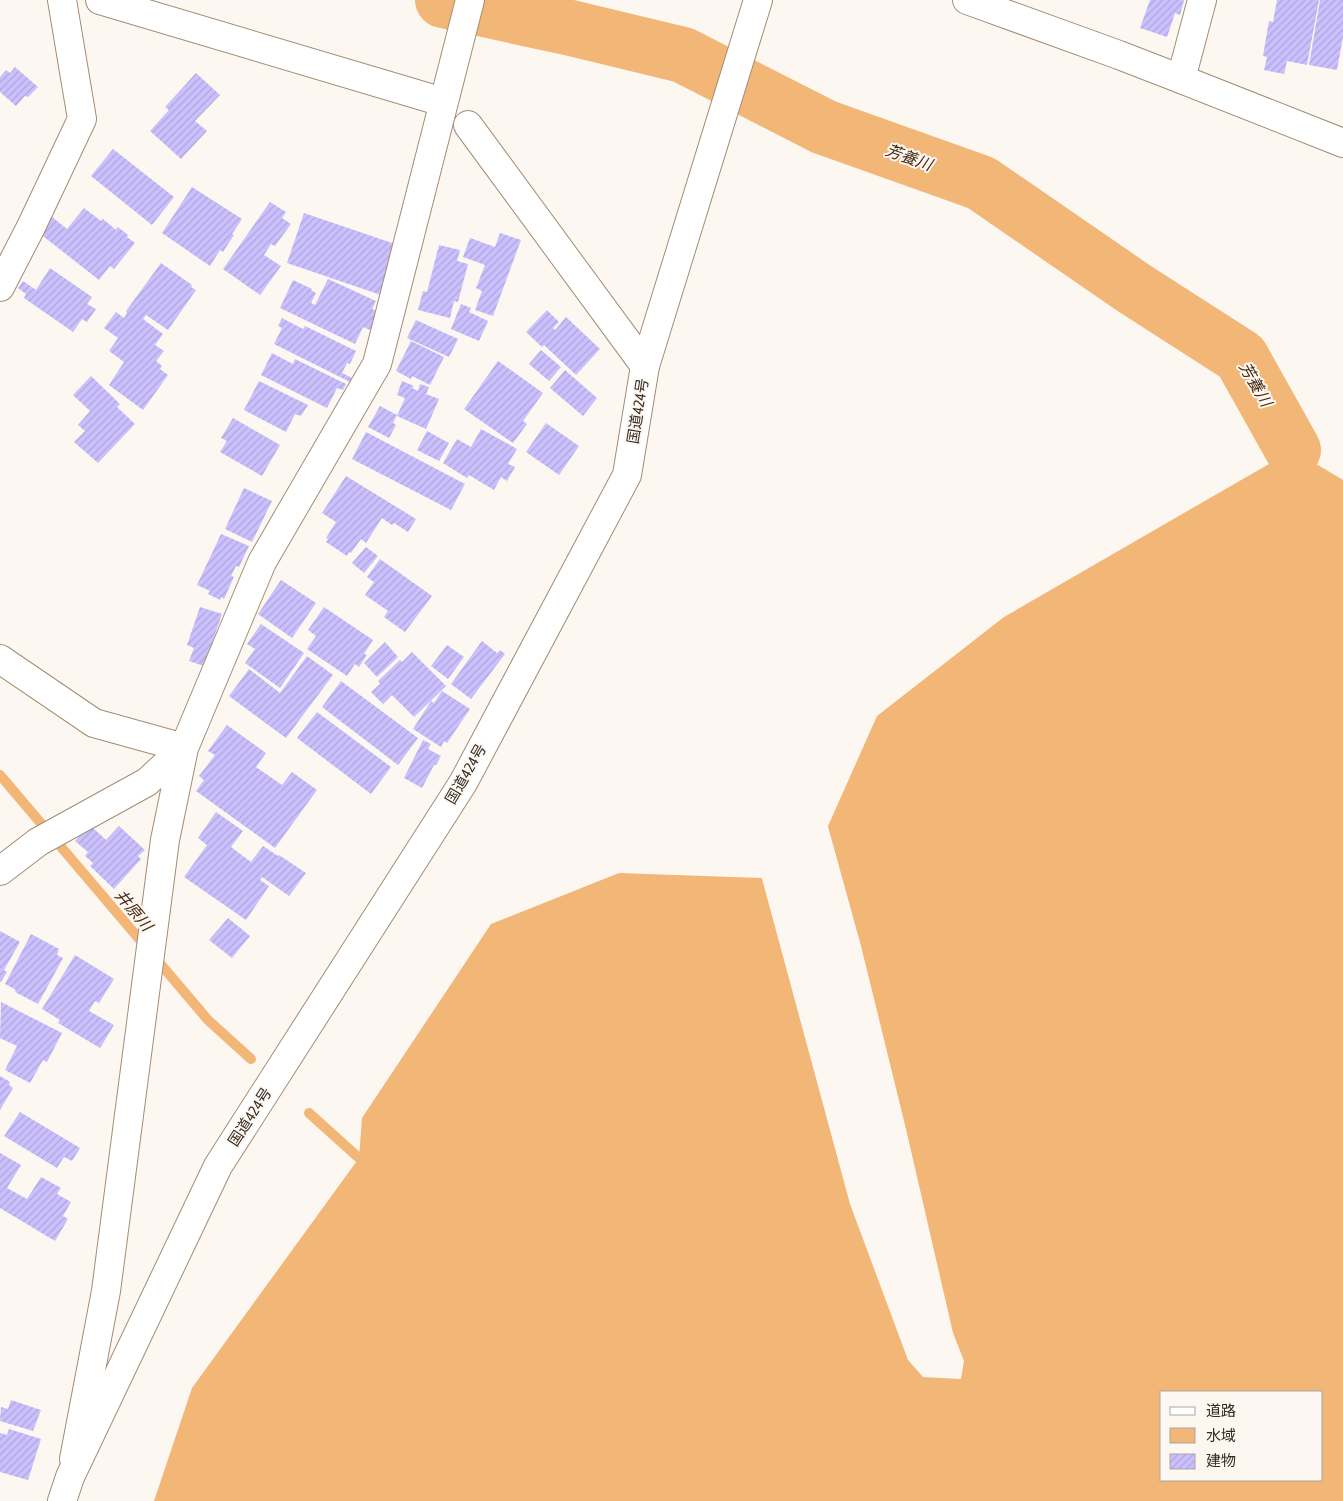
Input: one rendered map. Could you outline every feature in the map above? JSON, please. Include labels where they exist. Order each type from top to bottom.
[{"type":"main road","points":[[0,287],[82,120],[62,0]]},
{"type":"main road","points":[[100,0],[443,102]]},
{"type":"main road","points":[[66,1489],[106,1292],[165,840],[184,748],[262,562],[377,364],[470,0]]},
{"type":"main road","name":"国道424号","points":[[66,1489],[218,1166],[462,783],[627,476],[645,366],[758,0]]},
{"type":"main road","points":[[967,0],[1119,55],[1343,142]]},
{"type":"main road","points":[[1181,79],[1202,0]]},
{"type":"main road","points":[[468,125],[645,366]]},
{"type":"main road","points":[[0,659],[94,722],[184,748]]},
{"type":"main road","points":[[0,871],[38,842],[147,782],[184,748]]},
{"type":"water","points":[[1293,450],[1343,480],[1343,1501],[154,1501],[192,1388],[359,1158],[362,1118],[491,924],[619,873],[761,878],[816,853],[877,716],[1004,617]]},
{"type":"pier","points":[[827,823],[861,946],[953,1333],[964,1361],[961,1379],[923,1377],[908,1360],[850,1204],[761,875],[814,851]]},
{"type":"building","points":[[1150,0],[1184,0],[1180,15],[1175,13],[1167,37],[1140,28]]},
{"type":"building","points":[[1277,0],[1319,0],[1307,65],[1287,61],[1284,74],[1264,70],[1267,57],[1263,56],[1269,21],[1273,22]]},
{"type":"building","points":[[1320,0],[1343,0],[1343,37],[1337,70],[1309,65]]},
{"type":"building","points":[[15,67],[38,87],[28,97],[25,96],[16,106],[0,92],[0,77],[6,70],[10,73]]},
{"type":"building","points":[[196,73],[220,95],[195,121],[207,131],[181,159],[150,131],[169,110],[165,107]]},
{"type":"building","points":[[113,149],[174,197],[152,225],[91,176]]},
{"type":"building","points":[[192,187],[242,219],[223,252],[220,250],[210,266],[162,233]]},
{"type":"building","points":[[270,202],[286,212],[282,218],[291,224],[275,246],[271,244],[264,255],[281,266],[260,295],[223,269]]},
{"type":"building","points":[[84,208],[101,221],[103,219],[116,230],[118,227],[135,243],[114,269],[110,266],[99,280],[39,233],[52,217],[67,229]]},
{"type":"building","points":[[304,213],[395,244],[387,265],[391,267],[381,295],[287,263]]},
{"type":"building","points":[[500,233],[521,240],[493,316],[475,310],[482,291],[476,288],[485,265],[463,257],[470,238],[495,247]]},
{"type":"building","points":[[439,245],[460,250],[457,261],[468,264],[458,302],[454,301],[450,318],[418,310],[423,291],[427,292]]},
{"type":"building","points":[[161,263],[192,285],[191,287],[196,290],[168,330],[146,315],[143,319],[163,334],[155,345],[164,351],[156,361],[162,366],[160,369],[168,375],[143,410],[109,385],[124,362],[109,351],[118,338],[104,328],[116,312],[124,318],[127,313],[126,311]]},
{"type":"building","points":[[50,268],[92,297],[87,304],[96,309],[87,322],[82,319],[73,332],[24,298],[26,294],[18,288],[23,281],[36,290]]},
{"type":"building","points":[[328,279],[376,301],[372,309],[379,312],[370,330],[363,327],[355,344],[280,308],[293,280],[312,289],[316,293],[311,303],[315,305]]},
{"type":"building","points":[[461,304],[471,308],[469,312],[488,321],[479,341],[451,329]]},
{"type":"building","points":[[547,310],[559,322],[553,328],[555,330],[566,317],[600,349],[576,375],[544,345],[542,347],[526,332]]},
{"type":"building","points":[[282,318],[303,329],[305,326],[356,351],[350,364],[347,363],[342,373],[352,378],[350,382],[274,344],[282,328],[278,326]]},
{"type":"building","points":[[416,320],[458,339],[449,357],[407,338]]},
{"type":"building","points":[[411,341],[444,357],[430,385],[412,376],[411,379],[396,371]]},
{"type":"building","points":[[541,350],[561,367],[549,381],[529,364]]},
{"type":"building","points":[[272,353],[293,364],[295,359],[346,384],[343,390],[337,388],[327,408],[261,375]]},
{"type":"building","points":[[498,361],[543,393],[523,421],[527,424],[513,443],[464,409]]},
{"type":"building","points":[[565,370],[597,398],[583,416],[550,388]]},
{"type":"building","points":[[91,376],[120,404],[117,407],[135,424],[98,463],[74,442],[85,431],[78,425],[90,411],[73,395]]},
{"type":"building","points":[[259,381],[308,405],[301,416],[295,414],[286,432],[244,410]]},
{"type":"building","points":[[402,381],[414,386],[412,388],[418,391],[420,384],[429,387],[426,394],[439,399],[426,429],[397,416],[405,398],[397,395]]},
{"type":"building","points":[[380,406],[397,415],[393,423],[396,425],[389,438],[368,427]]},
{"type":"building","points":[[233,418],[280,445],[262,476],[220,452],[227,441],[221,438]]},
{"type":"building","points":[[546,423],[579,446],[559,475],[526,452]]},
{"type":"building","points":[[481,429],[517,449],[508,464],[515,467],[507,481],[501,477],[494,490],[469,475],[467,478],[443,463],[457,439],[471,447]]},
{"type":"building","points":[[427,431],[449,443],[439,461],[417,450]]},
{"type":"building","points":[[366,432],[465,484],[451,510],[352,459]]},
{"type":"building","points":[[346,476],[416,519],[408,532],[382,518],[366,543],[361,539],[347,556],[326,542],[328,539],[326,538],[336,522],[322,513]]},
{"type":"building","points":[[244,488],[272,501],[252,542],[225,529]]},
{"type":"building","points":[[221,534],[249,546],[239,567],[236,566],[231,576],[234,577],[224,599],[221,597],[220,600],[208,594],[210,591],[197,585]]},
{"type":"building","points":[[366,547],[378,556],[364,573],[352,563]]},
{"type":"building","points":[[380,559],[432,596],[405,632],[384,617],[388,611],[365,595],[374,582],[367,577]]},
{"type":"building","points":[[281,580],[316,603],[292,638],[258,614]]},
{"type":"building","points":[[200,607],[222,614],[204,666],[189,661],[194,648],[187,645]]},
{"type":"building","points":[[324,607],[373,640],[364,654],[367,655],[359,667],[355,664],[347,676],[307,649],[316,636],[308,630]]},
{"type":"building","points":[[261,624],[304,653],[280,688],[245,663],[255,649],[247,644]]},
{"type":"building","points":[[482,641],[497,653],[500,650],[505,654],[471,699],[451,684]]},
{"type":"building","points":[[385,642],[398,657],[377,677],[364,663]]},
{"type":"building","points":[[447,645],[464,657],[448,679],[431,666]]},
{"type":"building","points":[[412,652],[446,686],[414,717],[392,695],[383,704],[371,692],[380,684],[378,681],[400,660],[402,662]]},
{"type":"building","points":[[307,656],[333,675],[286,738],[229,696],[249,669],[280,693]]},
{"type":"building","points":[[341,681],[418,738],[398,765],[322,707]]},
{"type":"building","points":[[442,691],[470,709],[447,743],[444,741],[441,747],[413,729],[431,701],[434,703]]},
{"type":"building","points":[[317,712],[391,767],[371,794],[297,738]]},
{"type":"building","points":[[227,725],[266,753],[256,767],[282,785],[292,772],[317,790],[275,848],[196,791],[204,780],[199,776],[215,755],[208,751]]},
{"type":"building","points":[[423,740],[431,744],[428,749],[441,756],[422,788],[404,778]]},
{"type":"building","points":[[216,812],[243,831],[231,847],[251,862],[263,846],[306,873],[289,896],[262,877],[260,880],[269,886],[246,920],[184,877],[207,845],[198,838]]},
{"type":"building","points":[[90,825],[106,840],[119,826],[145,850],[138,856],[141,859],[114,889],[90,866],[93,863],[85,856],[88,852],[75,841]]},
{"type":"building","points":[[228,918],[250,936],[232,958],[209,940]]},
{"type":"building","points":[[0,931],[20,942],[4,970],[7,972],[1,982],[0,981]]},
{"type":"building","points":[[31,934],[59,949],[57,955],[63,958],[38,1004],[15,992],[16,990],[5,984]]},
{"type":"building","points":[[75,955],[114,979],[99,1003],[95,1001],[89,1011],[114,1025],[100,1048],[58,1023],[60,1020],[42,1009]]},
{"type":"building","points":[[1,1002],[62,1033],[47,1062],[43,1060],[30,1083],[5,1070],[17,1046],[0,1038]]},
{"type":"building","points":[[0,1076],[10,1082],[9,1085],[13,1088],[0,1110]]},
{"type":"building","points":[[20,1112],[80,1148],[72,1161],[64,1157],[57,1168],[4,1136]]},
{"type":"building","points":[[0,1153],[21,1165],[7,1188],[27,1199],[41,1177],[61,1188],[57,1194],[71,1202],[63,1216],[68,1219],[55,1241],[0,1208]]},
{"type":"building","points":[[11,1400],[41,1410],[33,1431],[0,1421],[1,1407],[8,1409]]},
{"type":"building","points":[[9,1429],[41,1439],[28,1480],[0,1472],[0,1433],[7,1435]]},
{"type":"waterway","name":"芳養川","points":[[443,0],[683,55],[824,127],[981,183],[1135,289],[1241,357],[1293,450]]},
{"type":"waterway","name":"井原川","points":[[0,775],[208,1020],[251,1059]]},
{"type":"waterway","name":"井原川","points":[[309,1113],[359,1158]]}]
